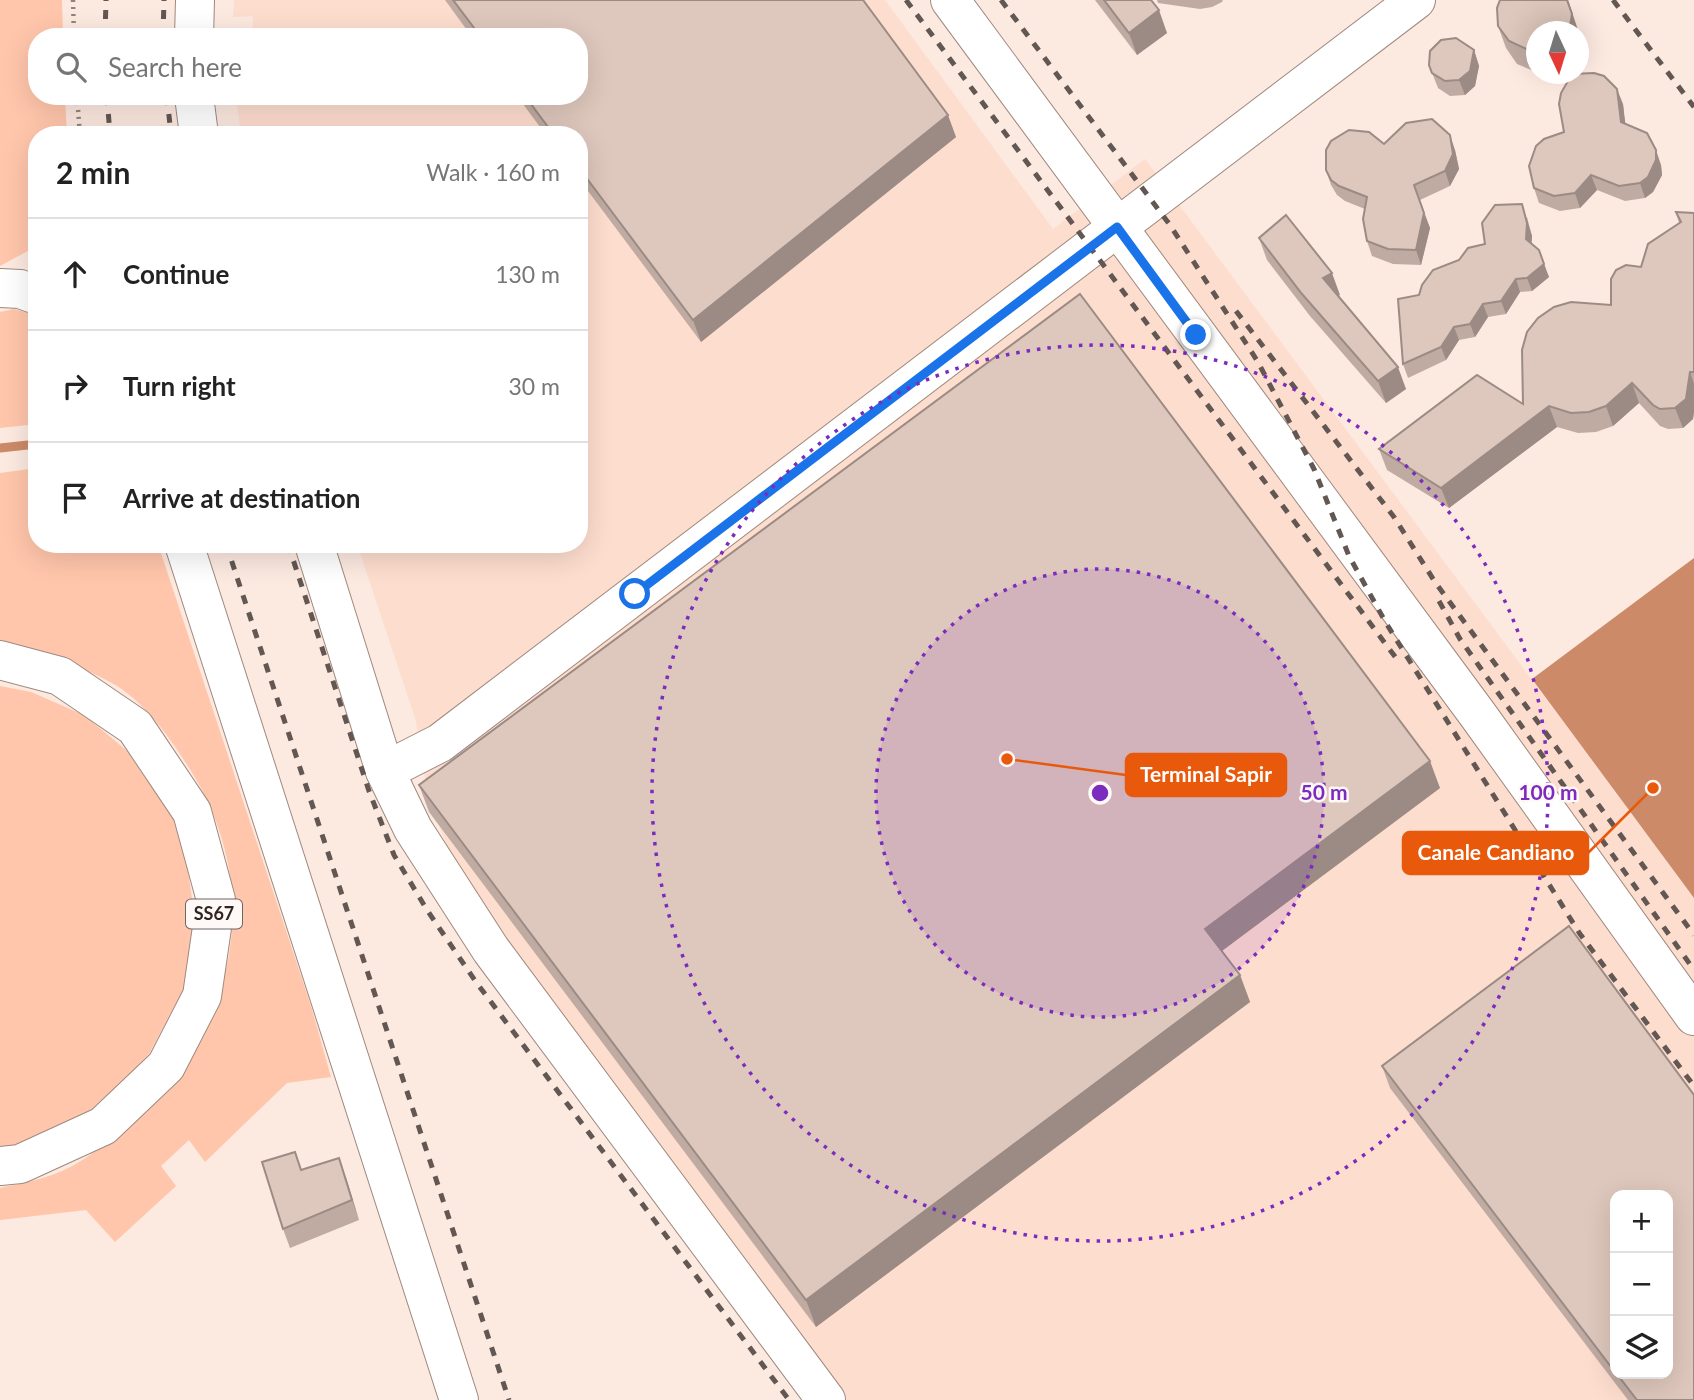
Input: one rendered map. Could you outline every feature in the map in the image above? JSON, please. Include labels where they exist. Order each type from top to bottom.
[{"type":"main road","points":[[194,28],[195,0]]},
{"type":"main road","points":[[385,771],[440,743],[1416,0]]},
{"type":"main road","points":[[953,1],[1478,715],[1694,1016]]},
{"type":"main road","points":[[195,105],[198,126]]},
{"type":"main road","points":[[0,288],[28,292]]},
{"type":"main road","points":[[187,553],[459,1400]]},
{"type":"main road","points":[[317,553],[385,771],[413,829],[491,950],[826,1400]]},
{"type":"main road","name":"SS67","points":[[0,660],[60,676],[135,727],[192,812],[216,900],[202,996],[166,1066],[103,1126],[20,1164],[0,1166]]},
{"type":"path","points":[[73,0],[74,28]]},
{"type":"path","points":[[78,105],[79,126]]},
{"type":"shaded area","points":[[0,0],[62,0],[63,28],[28,28],[28,105],[65,105],[67,126],[28,126],[28,251],[0,266]]},
{"type":"shaded area","points":[[234,0],[885,0],[1053,229],[1145,159],[1694,898],[1694,1400],[826,1400],[462,885],[428,797],[416,721],[360,553],[588,553],[588,126],[240,126],[237,105],[588,105],[588,28],[252,28],[253,16],[233,17]]},
{"type":"shaded area","points":[[14,309],[28,313],[28,425],[0,428],[0,312]]},
{"type":"shaded area","points":[[28,469],[28,553],[161,553],[311,1006],[331,1077],[287,1083],[205,1162],[189,1140],[161,1166],[176,1186],[115,1242],[86,1210],[0,1220],[0,1188],[52,1175],[91,1154],[127,1126],[164,1090],[193,1050],[215,1006],[228,960],[233,913],[228,865],[214,817],[191,771],[166,734],[134,699],[110,682],[84,669],[43,655],[0,645],[0,473]]},
{"type":"shaded area","points":[[1694,558],[1694,898],[1532,679]]},
{"type":"shaded area","points":[[0,686],[31,692],[84,715],[132,755],[166,797],[185,849],[194,913],[184,988],[149,1054],[94,1112],[0,1153]]},
{"type":"building","points":[[453,0],[863,0],[948,115],[693,320],[588,180],[588,126],[547,126],[532,105],[588,105],[588,28],[474,28]]},
{"type":"building","points":[[1104,0],[1151,0],[1159,10],[1129,33]]},
{"type":"building","points":[[1500,0],[1567,0],[1572,14],[1571,21],[1526,21],[1526,49],[1509,41],[1498,26],[1497,8]]},
{"type":"building","points":[[1456,38],[1474,50],[1470,71],[1459,80],[1445,81],[1432,73],[1429,65],[1430,51],[1441,40]]},
{"type":"building","points":[[1589,73],[1604,76],[1617,89],[1621,122],[1647,133],[1656,150],[1656,160],[1648,177],[1640,183],[1619,186],[1591,175],[1575,193],[1554,196],[1534,188],[1529,166],[1536,146],[1544,139],[1564,132],[1559,104],[1566,84],[1589,84]]},
{"type":"building","points":[[1432,119],[1450,135],[1453,154],[1445,171],[1414,185],[1424,213],[1416,250],[1388,249],[1367,241],[1363,219],[1367,197],[1331,180],[1326,170],[1326,150],[1331,141],[1349,130],[1369,132],[1384,144],[1406,123]]},
{"type":"building","points":[[1522,204],[1527,223],[1526,239],[1539,250],[1544,264],[1527,278],[1516,279],[1501,301],[1483,304],[1470,324],[1454,327],[1441,347],[1403,364],[1398,299],[1419,295],[1422,285],[1433,270],[1459,260],[1468,248],[1485,244],[1482,223],[1495,205]]},
{"type":"building","points":[[1676,212],[1694,213],[1694,372],[1690,372],[1686,399],[1675,408],[1660,409],[1653,405],[1632,383],[1606,406],[1589,412],[1571,413],[1549,406],[1441,488],[1379,449],[1477,375],[1523,404],[1522,350],[1527,332],[1538,318],[1554,307],[1571,302],[1611,305],[1611,279],[1616,270],[1626,265],[1641,267],[1648,244],[1681,222]]},
{"type":"building","points":[[1286,215],[1332,273],[1323,278],[1398,367],[1378,381],[1302,294],[1259,238]]},
{"type":"building","points":[[1080,294],[1430,761],[1205,929],[1240,975],[806,1300],[419,785]]},
{"type":"building","points":[[1569,926],[1694,1095],[1694,1400],[1637,1400],[1621,1379],[1673,1379],[1673,1190],[1610,1190],[1610,1365],[1382,1066]]},
{"type":"building","points":[[295,1152],[301,1170],[339,1158],[352,1200],[283,1229],[262,1162]]},
{"type":"waterway","points":[[0,448],[28,445]]},
{"type":"railway","points":[[105,28],[106,0]]},
{"type":"railway","points":[[163,28],[164,0]]},
{"type":"railway","points":[[906,0],[1399,662]]},
{"type":"railway","points":[[1001,0],[1170,225],[1258,362],[1314,469],[1349,556],[1386,623],[1580,934],[1694,1086]]},
{"type":"railway","points":[[1613,0],[1694,107]]},
{"type":"railway","points":[[108,105],[109,126]]},
{"type":"railway","points":[[168,105],[170,126]]},
{"type":"railway","points":[[1236,311],[1394,517],[1435,582],[1694,935]]},
{"type":"railway","points":[[229,553],[509,1400]]},
{"type":"railway","points":[[291,553],[369,791],[394,855],[427,910],[476,982],[789,1400]]},
{"type":"railway","points":[[1439,601],[1460,639],[1694,970]]},
{"type":"place","name":"Terminal Sapir","points":[[1007,759]]},
{"type":"place","name":"Canale Candiano","points":[[1653,788]]},
{"type":"route","points":[[635,594],[1117,227],[1196,335]]}]
